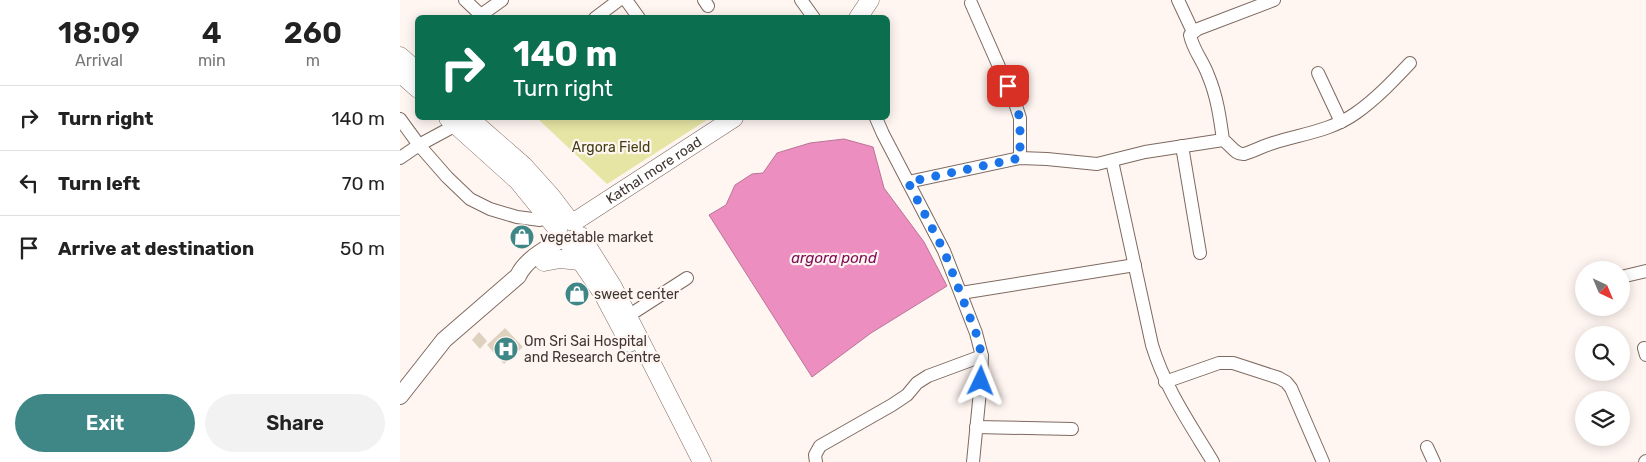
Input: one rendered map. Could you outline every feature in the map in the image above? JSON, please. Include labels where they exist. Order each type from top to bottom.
[{"type":"main road","points":[[400,56],[415,69]]},
{"type":"main road","points":[[400,73],[415,86]]},
{"type":"main road","points":[[468,121],[524,166],[551,196],[580,261],[612,312],[688,462]]},
{"type":"main road","points":[[468,121],[548,216],[568,234],[613,287],[702,462]]},
{"type":"main road","name":"Kathal more road","points":[[568,234],[722,121]]},
{"type":"main road","points":[[544,262],[560,259],[580,261]]},
{"type":"street","points":[[465,0],[482,15]]},
{"type":"street","points":[[484,15],[502,0]]},
{"type":"street","points":[[599,15],[619,0]]},
{"type":"street","points":[[626,0],[637,15]]},
{"type":"street","points":[[801,0],[812,15]]},
{"type":"street","points":[[1178,0],[1193,32]]},
{"type":"street","points":[[1274,0],[1193,32],[1190,35],[1215,93],[1223,140],[1240,154],[1254,151],[1272,143],[1319,131],[1342,122],[1373,101],[1410,63]]},
{"type":"street","points":[[971,3],[1016,103],[1020,118],[1020,158]]},
{"type":"street","points":[[1318,72],[1342,122]]},
{"type":"street","points":[[400,119],[419,145],[447,177],[470,199],[490,209],[517,217],[540,220],[548,216]]},
{"type":"street","points":[[877,120],[944,251],[976,333],[982,356],[973,462]]},
{"type":"street","points":[[400,158],[419,145],[468,121]]},
{"type":"street","points":[[908,182],[1020,158],[1047,158],[1097,164],[1145,152],[1223,140]]},
{"type":"street","points":[[1182,146],[1200,253]]},
{"type":"street","points":[[1112,161],[1158,367],[1213,462]]},
{"type":"street","points":[[518,276],[527,274],[544,262],[568,234]]},
{"type":"street","points":[[400,396],[444,340],[518,276],[522,268],[532,259],[568,234]]},
{"type":"street","points":[[960,293],[1134,265]]},
{"type":"street","points":[[1630,275],[1646,271]]},
{"type":"street","points":[[628,316],[687,278]]},
{"type":"street","points":[[816,462],[815,455],[820,446],[892,405],[907,395],[917,383],[928,376],[982,356]]},
{"type":"street","points":[[1165,382],[1219,363],[1232,363],[1279,378],[1291,388],[1323,462]]},
{"type":"street","points":[[976,427],[1072,429]]},
{"type":"street","points":[[1427,447],[1434,462]]},
{"type":"green space","name":"Argora Field","points":[[539,120],[707,120],[607,184]]},
{"type":"water","name":"argora pond","points":[[844,139],[873,147],[884,188],[924,242],[947,286],[871,333],[812,377],[709,215],[726,205],[735,185],[752,174],[763,173],[777,153],[810,143]]},
{"type":"building","points":[[505,328],[523,347],[504,364],[487,345]]},
{"type":"building","points":[[479,332],[487,341],[480,349],[472,340]]},
{"type":"place","name":"vegetable market","points":[[522,237]]},
{"type":"place","name":"sweet center","points":[[577,294]]},
{"type":"place","name":"Om Sri Sai Hospital and Research Centre","points":[[506,349]]},
{"type":"route","points":[[981,381],[982,356],[976,333],[944,251],[908,182],[1020,158],[1020,118],[1016,103],[1008,86]]}]
